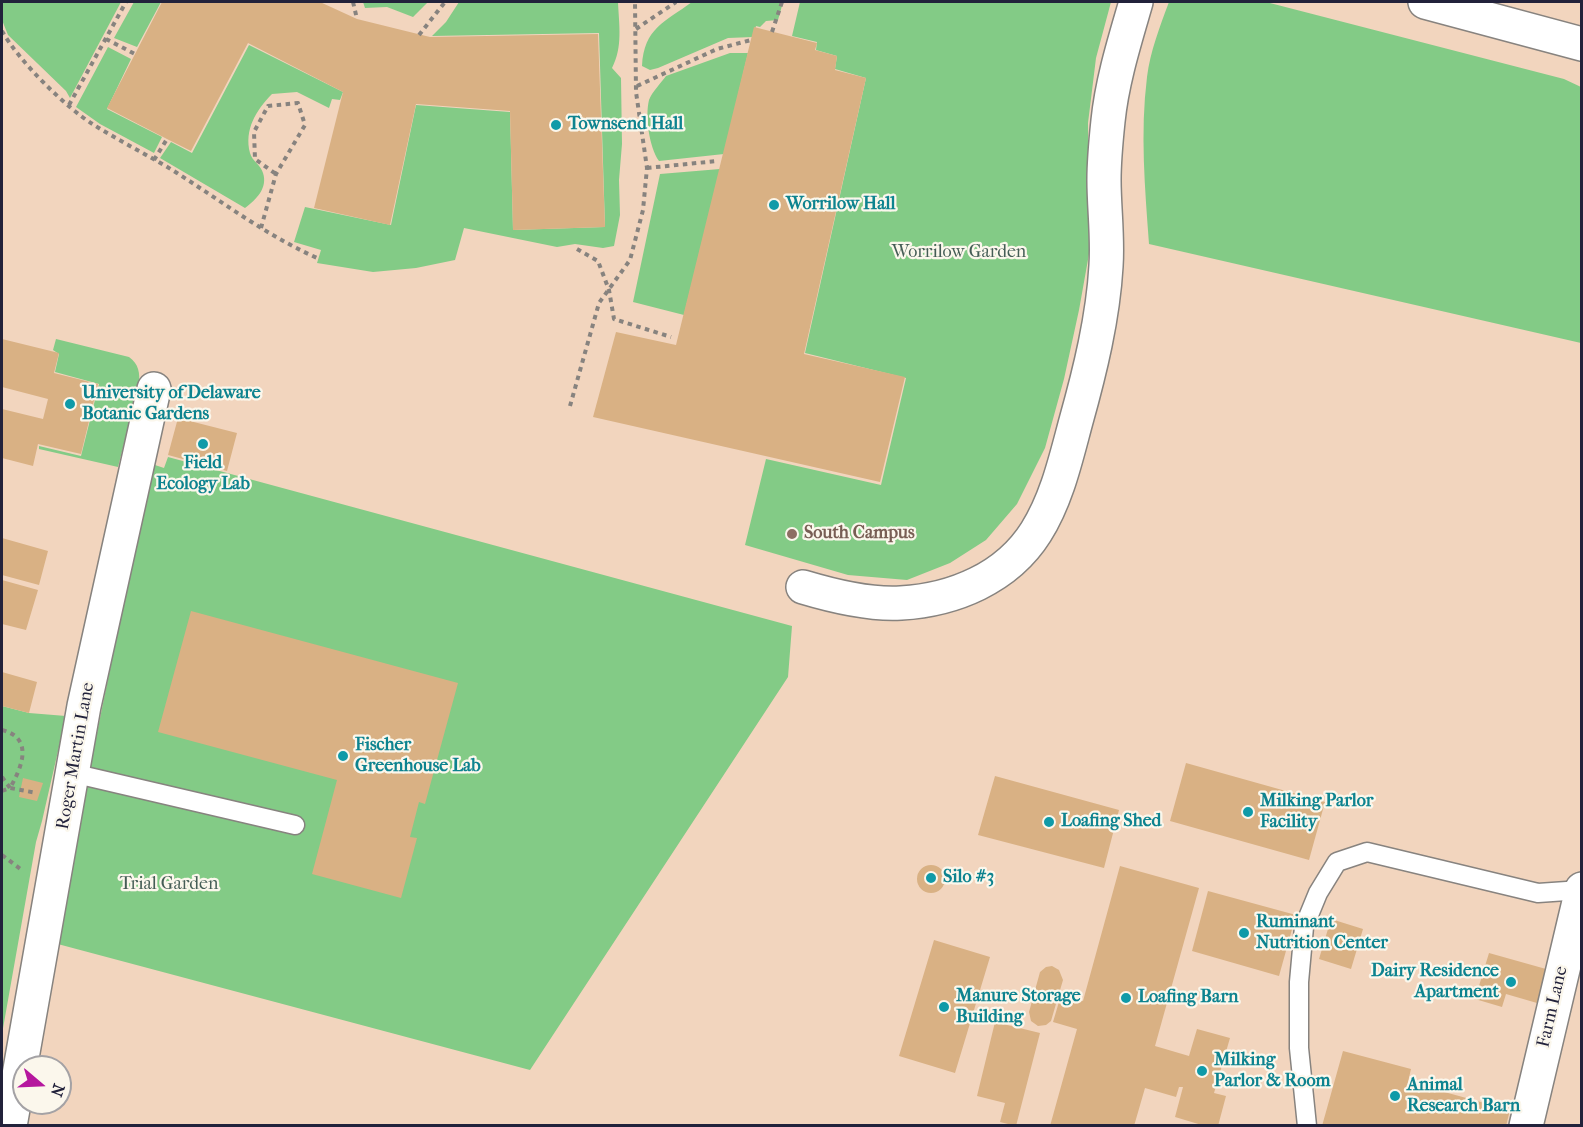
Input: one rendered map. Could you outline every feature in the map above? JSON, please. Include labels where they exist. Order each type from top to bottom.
[{"type":"street","points":[[803,587],[860,599],[900,603],[948,595],[998,573],[1024,550],[1038,530],[1063,470],[1086,386],[1102,310],[1106,265],[1104,177],[1108,118],[1117,73],[1136,2]]},
{"type":"street","points":[[1425,2],[1581,44]]},
{"type":"street","name":"Roger Martin Lane","points":[[10,1125],[84,706],[154,389]]},
{"type":"street","name":"Farm Lane","points":[[1526,1125],[1576,939],[1581,889]]},
{"type":"lane","points":[[72,772],[295,825]]},
{"type":"lane","points":[[1307,1125],[1299,1048],[1299,982],[1304,927],[1318,893],[1337,862],[1367,852],[1538,893],[1581,889]]},
{"type":"path","points":[[69,105],[126,2]]},
{"type":"path","points":[[353,2],[357,19]]},
{"type":"path","points":[[419,35],[445,2]]},
{"type":"path","points":[[570,406],[599,303],[630,260],[643,210],[647,168],[637,86],[634,2]]},
{"type":"path","points":[[636,29],[676,2]]},
{"type":"path","points":[[772,32],[782,2]]},
{"type":"path","points":[[2,31],[8,43],[26,64],[92,124],[154,160],[261,228],[317,258]]},
{"type":"path","points":[[106,39],[135,54]]},
{"type":"path","points":[[637,86],[717,49],[751,40]]},
{"type":"path","points":[[261,228],[276,174],[305,125],[298,103],[268,106],[254,132],[255,159],[276,174]]},
{"type":"path","points":[[154,160],[167,139]]},
{"type":"path","points":[[647,168],[717,161]]},
{"type":"path","points":[[577,249],[598,261],[609,290],[614,319],[671,337]]},
{"type":"path","points":[[2,730],[13,733],[21,743],[23,760],[10,788],[2,791]]},
{"type":"path","points":[[2,777],[10,788]]},
{"type":"path","points":[[2,855],[23,871]]},
{"type":"shaded area","name":"South Campus","points":[[2,2],[1581,2],[1581,1125],[2,1126]]},
{"type":"green space","points":[[2,2],[121,2],[70,98],[66,91],[8,35],[2,20]]},
{"type":"green space","points":[[134,2],[161,2],[137,47],[114,38]]},
{"type":"green space","points":[[363,2],[428,2],[413,17],[387,7],[365,8]]},
{"type":"green space","points":[[459,2],[618,2],[619,44],[612,68],[621,78],[622,144],[619,180],[620,215],[614,246],[603,248],[575,244],[557,247],[464,228],[455,260],[416,268],[373,272],[317,263],[321,250],[294,242],[305,207],[391,225],[416,105],[510,112],[513,230],[605,227],[599,33],[432,36],[446,22]]},
{"type":"green space","points":[[692,2],[783,2],[778,20],[766,21],[760,27],[756,26],[753,37],[728,38],[658,68],[650,70],[642,66],[647,43],[652,34],[665,21]]},
{"type":"green space","name":"Worrilow Garden","points":[[800,2],[1111,2],[1096,58],[1088,123],[1089,254],[1064,379],[1045,448],[1017,504],[986,540],[950,563],[907,580],[848,575],[745,545],[766,459],[881,485],[906,378],[805,353],[866,78],[835,69],[837,56],[816,50],[817,42],[792,36]]},
{"type":"green space","points":[[1169,2],[1266,2],[1564,79],[1581,87],[1581,343],[1149,244],[1144,160],[1145,98],[1150,58]]},
{"type":"green space","points":[[249,45],[343,92],[340,100],[332,99],[329,108],[297,92],[272,94],[266,100],[256,114],[249,136],[250,153],[262,170],[264,184],[257,197],[245,208],[160,158],[171,142],[192,153]]},
{"type":"green space","points":[[108,47],[131,59],[107,109],[162,137],[154,153],[100,124],[76,107]]},
{"type":"green space","points":[[730,53],[748,53],[724,154],[659,161],[650,140],[648,123],[648,107],[652,94],[666,76]]},
{"type":"green space","points":[[720,169],[684,315],[633,302],[660,174]]},
{"type":"green space","points":[[56,339],[129,357],[137,366],[139,385],[118,467],[39,449],[39,446],[81,456],[99,384],[55,372],[59,354],[53,350]]},
{"type":"green space","name":"Trial Garden","points":[[168,457],[792,626],[788,677],[530,1070],[54,943],[152,464],[164,468]]},
{"type":"green space","points":[[2,706],[29,713],[66,716],[36,842],[2,1034]]},
{"type":"building","name":"Townsend Hall","points":[[162,2],[320,2],[357,19],[430,37],[598,34],[605,227],[513,230],[510,111],[416,104],[390,225],[314,208],[343,92],[248,43],[191,151],[167,139],[107,108]]},
{"type":"building","name":"Worrilow Hall","points":[[754,27],[817,43],[815,50],[837,56],[835,70],[866,78],[804,354],[905,377],[880,482],[593,417],[616,332],[676,345]]},
{"type":"building","name":"University of Delaware Botanic Gardens","points":[[2,339],[59,353],[54,373],[98,384],[81,454],[38,444],[33,466],[2,458],[2,409],[43,419],[48,399],[2,387]]},
{"type":"building","name":"Field Ecology Lab","points":[[178,418],[237,433],[227,471],[168,455]]},
{"type":"building","points":[[2,538],[48,551],[39,585],[2,575]]},
{"type":"building","points":[[2,580],[38,590],[26,630],[2,624]]},
{"type":"building","name":"Fischer Greenhouse Lab","points":[[191,611],[458,683],[425,804],[419,802],[410,837],[417,838],[401,898],[312,874],[337,780],[158,732]]},
{"type":"building","points":[[2,672],[37,682],[29,713],[2,706]]},
{"type":"building","name":"Milking Parlor Facility","points":[[1186,763],[1325,802],[1309,860],[1170,821]]},
{"type":"building","name":"Loafing Shed","points":[[995,776],[1119,810],[1104,868],[978,835]]},
{"type":"building","points":[[23,778],[43,783],[37,801],[19,797]]},
{"type":"building","name":"Silo #3","points":[[931,865],[941,869],[945,879],[941,889],[931,893],[921,889],[917,879],[921,869]]},
{"type":"building","name":"Loafing Barn","points":[[1120,866],[1199,888],[1155,1046],[1189,1056],[1197,1029],[1230,1038],[1214,1093],[1226,1096],[1218,1126],[1205,1126],[1175,1117],[1183,1087],[1179,1087],[1176,1097],[1145,1088],[1134,1126],[1050,1126],[1077,1029],[1053,1022],[1061,995],[1083,1001]]},
{"type":"building","name":"Ruminant Nutrition Center","points":[[1208,891],[1296,915],[1279,976],[1192,951]]},
{"type":"building","points":[[1331,919],[1363,929],[1351,969],[1319,959]]},
{"type":"building","name":"Manure Storage Building","points":[[934,940],[990,957],[955,1073],[899,1056]]},
{"type":"building","name":"Dairy Residence Apartment","points":[[1489,953],[1546,969],[1537,1003],[1506,994],[1502,1007],[1475,999]]},
{"type":"building","points":[[1052,966],[1059,970],[1063,980],[1051,1021],[1046,1025],[1038,1026],[1031,1021],[1029,1012],[1040,972]]},
{"type":"building","points":[[995,1022],[1040,1033],[1016,1126],[1000,1122],[1005,1103],[977,1096]]},
{"type":"building","name":"Animal Research Barn","points":[[1343,1051],[1411,1069],[1408,1082],[1510,1110],[1506,1126],[1322,1126]]},
{"type":"place","name":"Townsend Hall","points":[[556,125]]},
{"type":"place","name":"Worrilow Hall","points":[[774,205]]},
{"type":"place","name":"University of Delaware Botanic Gardens","points":[[70,404]]},
{"type":"place","name":"Field Ecology Lab","points":[[203,444]]},
{"type":"place","name":"South Campus","points":[[792,534]]},
{"type":"place","name":"Fischer Greenhouse Lab","points":[[343,756]]},
{"type":"place","name":"Milking Parlor Facility","points":[[1248,812]]},
{"type":"place","name":"Loafing Shed","points":[[1049,822]]},
{"type":"place","name":"Silo #3","points":[[931,878]]},
{"type":"place","name":"Ruminant Nutrition Center","points":[[1244,933]]},
{"type":"place","name":"Dairy Residence Apartment","points":[[1511,982]]},
{"type":"place","name":"Loafing Barn","points":[[1126,998]]},
{"type":"place","name":"Manure Storage Building","points":[[944,1007]]},
{"type":"place","name":"Milking Parlor & Room","points":[[1202,1071]]},
{"type":"place","name":"Animal Research Barn","points":[[1395,1096]]}]
